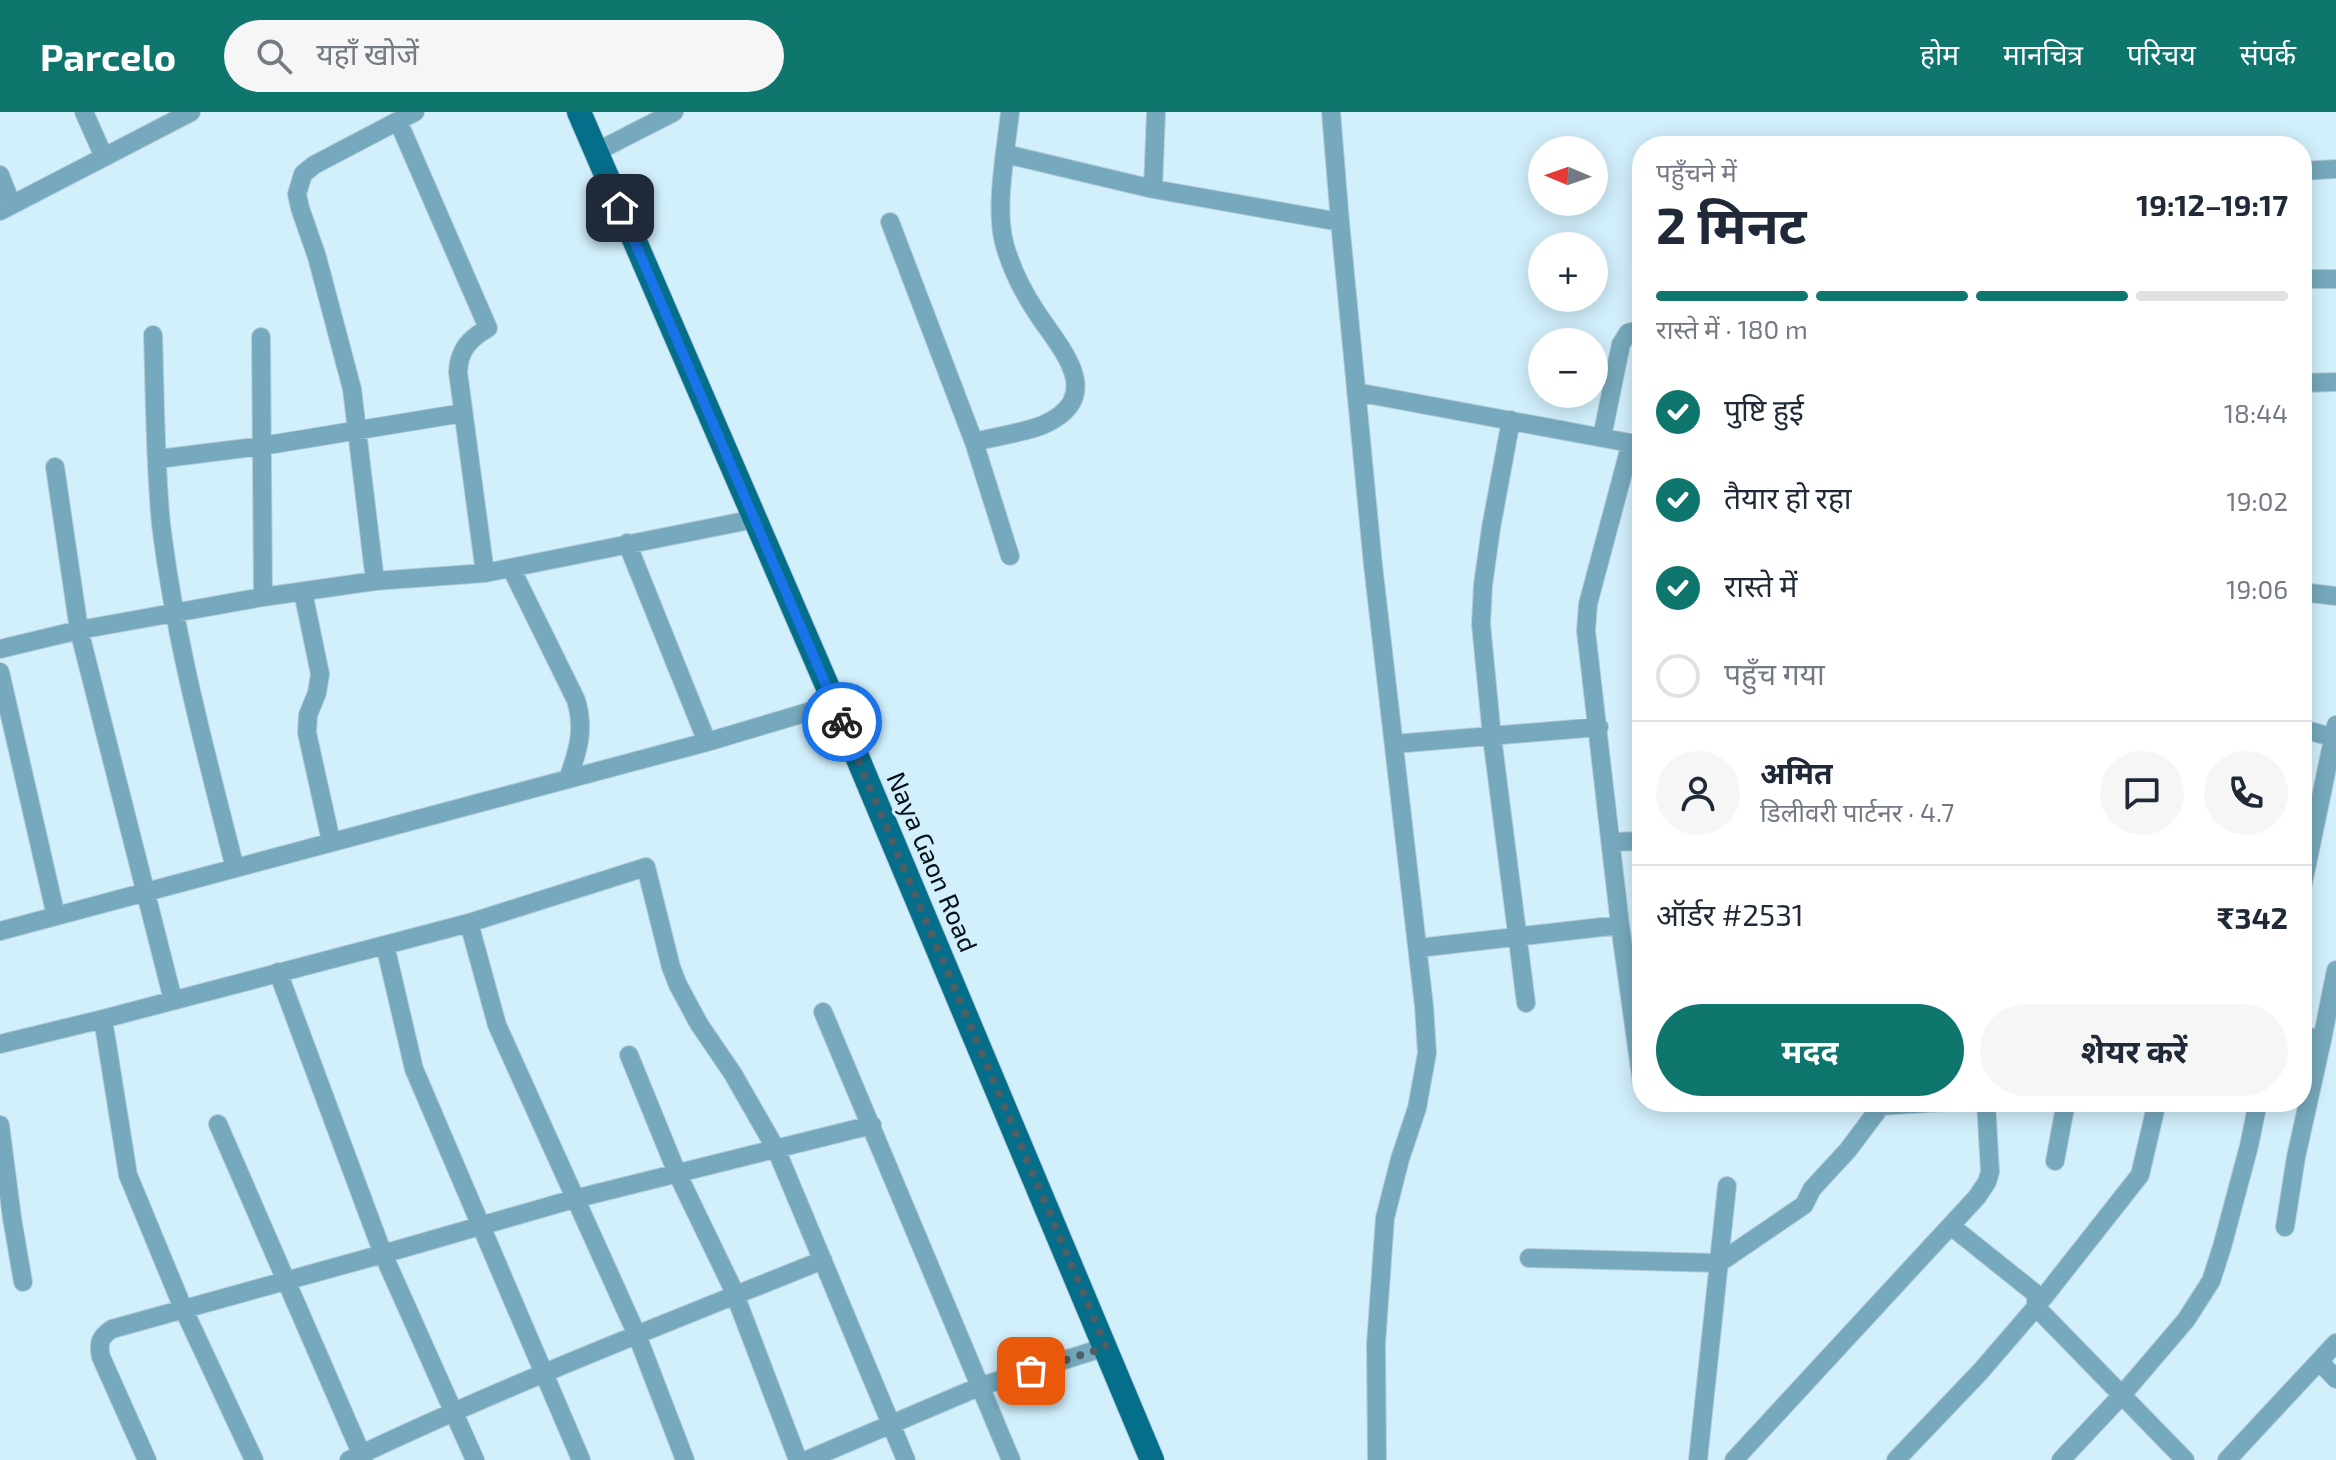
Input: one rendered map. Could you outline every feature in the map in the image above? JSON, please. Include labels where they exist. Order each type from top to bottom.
[{"type":"main road","name":"Naya Gaon Road","points":[[579,112],[835,704],[1152,1460]]},
{"type":"street","points":[[84,112],[104,157]]},
{"type":"street","points":[[0,175],[6,208],[191,112]]},
{"type":"street","points":[[375,581],[352,389],[297,194],[303,174],[314,165],[415,112]]},
{"type":"street","points":[[596,152],[674,112]]},
{"type":"street","points":[[974,442],[1046,424],[1068,408],[1075,390],[1072,367],[1066,354],[1037,313],[1012,269],[1003,241],[1001,208],[1010,112]]},
{"type":"street","points":[[1153,189],[1156,112]]},
{"type":"street","points":[[1331,112],[1356,392],[1427,1053],[1417,1108],[1385,1218],[1376,1344],[1377,1460]]},
{"type":"street","points":[[398,121],[488,328],[469,341],[461,351],[458,372],[485,573]]},
{"type":"street","points":[[1006,154],[1153,189],[1340,222]]},
{"type":"street","points":[[2312,170],[2336,169]]},
{"type":"street","points":[[890,222],[974,442],[1010,556]]},
{"type":"street","points":[[2312,279],[2336,279]]},
{"type":"street","points":[[1602,437],[1621,344],[1632,332]]},
{"type":"street","points":[[153,335],[161,522],[175,613],[197,719],[235,868]]},
{"type":"street","points":[[261,337],[263,597]]},
{"type":"street","points":[[2312,383],[2336,382]]},
{"type":"street","points":[[1356,392],[1632,443]]},
{"type":"street","points":[[158,459],[262,446],[463,413]]},
{"type":"street","points":[[1511,420],[1491,528],[1481,624],[1492,737],[1526,1003]]},
{"type":"street","points":[[1632,457],[1588,604],[1586,631],[1620,925],[1632,996]]},
{"type":"street","points":[[55,467],[79,630],[173,1000]]},
{"type":"street","points":[[0,649],[79,630],[263,597],[375,581],[485,573],[755,519]]},
{"type":"street","points":[[627,543],[707,742]]},
{"type":"street","points":[[511,568],[576,700],[581,717],[579,747],[568,779]]},
{"type":"street","points":[[303,592],[320,674],[317,693],[308,715],[307,733],[331,841]]},
{"type":"street","points":[[2312,593],[2336,596]]},
{"type":"street","points":[[0,672],[56,916]]},
{"type":"street","points":[[0,931],[707,742],[835,704]]},
{"type":"street","points":[[1394,744],[1599,727]]},
{"type":"street","points":[[2312,730],[2335,733],[2312,841]]},
{"type":"street","points":[[1611,842],[1632,841]]},
{"type":"street","points":[[0,1044],[469,923],[646,867],[678,985],[776,1149],[906,1460]]},
{"type":"street","points":[[469,923],[497,1025],[637,1335],[685,1460]]},
{"type":"street","points":[[1418,948],[1620,925]]},
{"type":"street","points":[[385,945],[414,1069],[581,1460]]},
{"type":"street","points":[[2312,1085],[2336,970]]},
{"type":"street","points":[[278,972],[383,1254],[475,1460]]},
{"type":"street","points":[[823,1012],[1011,1460]]},
{"type":"street","points":[[103,1019],[128,1175],[183,1308],[254,1460]]},
{"type":"street","points":[[2312,1038],[2322,1040]]},
{"type":"street","points":[[629,1055],[677,1173],[735,1295],[798,1460]]},
{"type":"street","points":[[1529,1258],[1719,1263],[1804,1205],[1812,1189],[1848,1150],[1876,1112]]},
{"type":"street","points":[[1734,1460],[1977,1197],[1990,1172],[1987,1112]]},
{"type":"street","points":[[2055,1161],[2064,1112]]},
{"type":"street","points":[[1896,1460],[1980,1372],[2036,1307],[2140,1175],[2155,1112]]},
{"type":"street","points":[[2061,1460],[2122,1395],[2199,1303],[2211,1281],[2256,1112]]},
{"type":"street","points":[[2285,1227],[2306,1112]]},
{"type":"street","points":[[218,1124],[358,1458],[453,1411],[543,1372],[823,1260]]},
{"type":"street","points":[[0,1125],[6,1220],[23,1282]]},
{"type":"street","points":[[147,1460],[101,1357],[99,1345],[102,1336],[112,1329],[574,1199],[872,1125]]},
{"type":"street","points":[[1698,1460],[1727,1186]]},
{"type":"street","points":[[1951,1226],[2036,1294],[2036,1307],[2185,1460]]},
{"type":"street","points":[[2227,1460],[2336,1343]]},
{"type":"street","points":[[807,1460],[981,1386],[1106,1347]]},
{"type":"street","points":[[2320,1362],[2336,1379]]},
{"type":"way so far","points":[[842,722],[1106,1347],[1031,1371]]},
{"type":"route","points":[[620,208],[842,722]]}]
